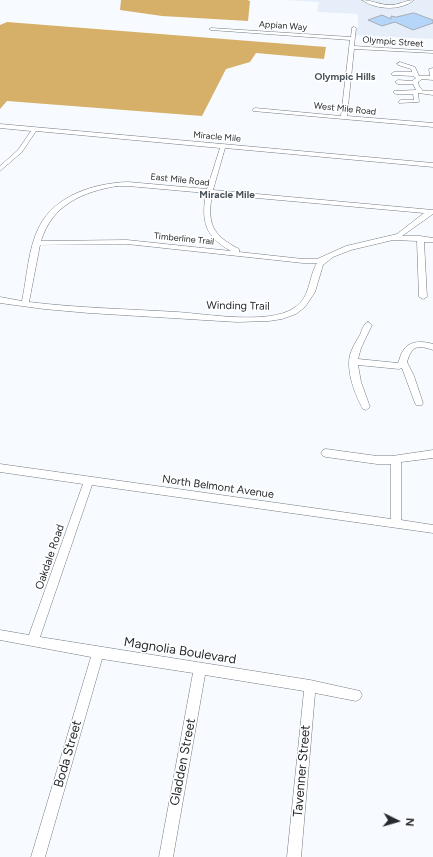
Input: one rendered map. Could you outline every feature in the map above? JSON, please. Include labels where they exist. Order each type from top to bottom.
[{"type":"street","points":[[364,0],[371,3],[390,6],[407,4],[412,0]]},
{"type":"street","points":[[344,117],[354,28]]},
{"type":"street","name":"Appian Way","points":[[211,29],[353,39]]},
{"type":"street","name":"Olympic Street","points":[[352,47],[433,52]]},
{"type":"street","points":[[400,64],[414,68],[417,76],[417,101],[401,102]]},
{"type":"street","points":[[394,74],[433,77],[432,69]]},
{"type":"street","points":[[398,82],[416,84]]},
{"type":"street","points":[[396,92],[417,91],[433,93]]},
{"type":"street","name":"West Mile Road","points":[[255,110],[433,125]]},
{"type":"street","name":"Miracle Mile","points":[[0,126],[433,165]]},
{"type":"street","points":[[0,169],[20,151],[34,130]]},
{"type":"street","points":[[223,146],[209,192],[206,209],[207,218],[211,229],[226,248],[244,255]]},
{"type":"street","name":"East Mile Road","points":[[25,304],[37,243],[43,226],[50,216],[74,197],[98,186],[128,184],[432,212]]},
{"type":"street","points":[[328,258],[351,248],[392,238],[402,234],[422,216],[432,212]]},
{"type":"street","points":[[392,238],[420,238],[433,240]]},
{"type":"street","points":[[420,238],[423,297]]},
{"type":"street","name":"Timberline Trail","points":[[37,243],[127,242],[313,262],[328,258]]},
{"type":"street","name":"Winding Trail","points":[[0,300],[86,310],[212,317],[274,318],[288,314],[305,303],[311,294],[320,265],[328,258]]},
{"type":"street","points":[[366,407],[354,369],[354,355],[368,325]]},
{"type":"street","points":[[419,403],[409,372],[404,363],[406,351],[412,346],[422,344],[433,347]]},
{"type":"street","points":[[354,362],[392,367],[399,366],[404,363]]},
{"type":"street","points":[[326,453],[377,460],[396,460],[433,454]]},
{"type":"street","points":[[396,460],[396,524]]},
{"type":"street","name":"North Belmont Avenue","points":[[0,468],[433,529]]},
{"type":"street","name":"Oakdale Road","points":[[33,641],[89,480]]},
{"type":"street","name":"Magnolia Boulevard","points":[[0,635],[310,686],[356,695]]},
{"type":"street","name":"Boda Street","points":[[38,857],[98,652]]},
{"type":"street","name":"Gladden Street","points":[[166,857],[200,668]]},
{"type":"street","name":"Tavenner Street","points":[[294,857],[310,686]]},
{"type":"shaded area","points":[[121,0],[250,1],[248,21],[162,16],[120,10]]},
{"type":"shaded area","points":[[284,0],[433,0],[433,39],[353,35],[354,28],[358,28],[358,14],[317,12],[319,2]]},
{"type":"shaded area","points":[[7,22],[326,47],[324,59],[256,53],[250,62],[226,69],[202,116],[7,101],[0,109],[0,25]]},
{"type":"building","points":[[414,13],[433,20],[433,23],[413,30],[395,22],[382,26],[368,20],[382,15],[391,19],[391,16],[396,17]]},
{"type":"district","name":"Olympic Hills","points":[[345,77]]},
{"type":"district","name":"Miracle Mile","points":[[227,195]]}]
